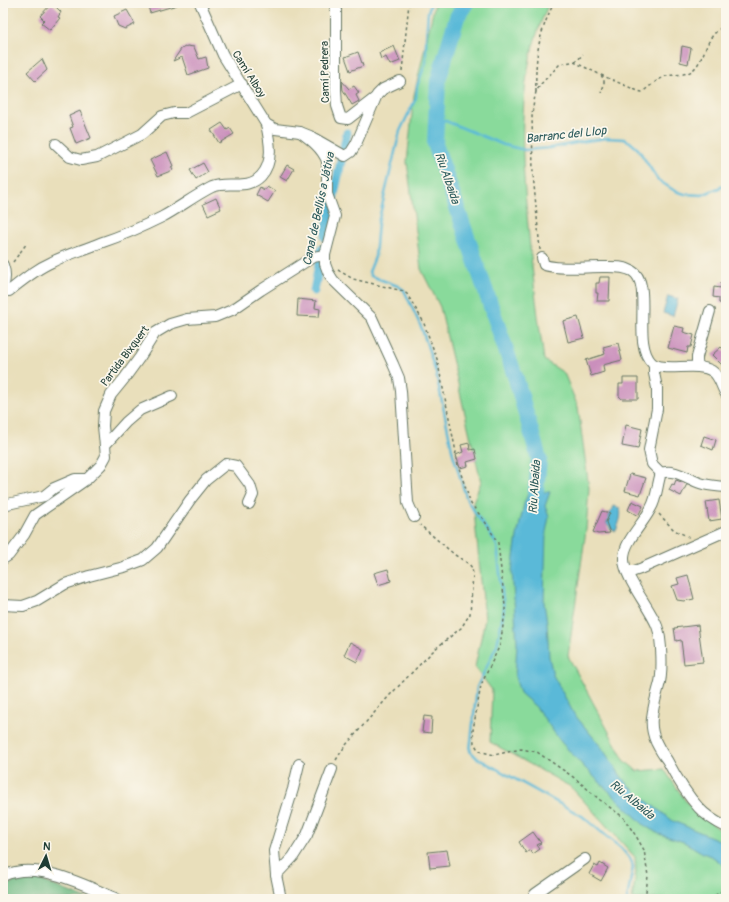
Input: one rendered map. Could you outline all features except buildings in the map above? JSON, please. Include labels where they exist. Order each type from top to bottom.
[{"type":"street","name":"Camí Alboy","points":[[200,3],[223,55],[266,124]]},
{"type":"street","name":"Camí Pedrera","points":[[336,3],[336,90],[337,106],[341,118],[348,119],[377,95]]},
{"type":"street","points":[[266,124],[275,129],[300,132],[317,139],[345,156],[351,152],[356,144],[377,95],[383,89],[400,81]]},
{"type":"street","points":[[56,144],[70,157],[81,160],[97,156],[142,134],[162,116],[174,113],[186,113],[242,84]]},
{"type":"street","points":[[7,265],[6,280],[3,287],[9,291],[28,276],[53,261],[101,243],[162,217],[212,187],[226,184],[244,185],[257,180],[265,171],[270,154],[266,124]]},
{"type":"street","points":[[300,132],[314,142],[327,161],[327,194],[335,216],[325,255],[325,264],[328,272],[330,276],[372,318],[399,378],[408,503],[414,518]]},
{"type":"street","name":"Partida Bixquert","points":[[3,559],[9,555],[24,535],[35,515],[87,479],[102,465],[106,456],[103,426],[104,411],[111,395],[155,333],[170,324],[187,320],[215,317],[232,310],[313,257],[325,255]]},
{"type":"street","points":[[542,258],[544,265],[559,268],[613,267],[631,270],[637,274],[641,283],[642,334],[646,354],[654,365],[657,388],[657,409],[649,450],[652,464],[660,473]]},
{"type":"street","points":[[700,367],[697,363],[697,357],[710,311]]},
{"type":"street","points":[[654,365],[700,367],[713,371],[718,377],[726,394]]},
{"type":"street","points":[[106,444],[126,422],[140,410],[172,396]]},
{"type":"street","points":[[3,605],[23,606],[37,601],[65,584],[143,560],[157,548],[190,500],[206,480],[226,464],[236,466],[250,485],[253,495],[249,504]]},
{"type":"street","points":[[660,473],[665,471],[671,472],[700,483],[726,487]]},
{"type":"street","points":[[660,473],[656,498],[651,509],[632,537],[625,552],[624,561],[627,571],[657,626],[659,637],[661,667],[660,680],[651,720],[652,730],[656,743],[689,796],[699,809],[726,827]]},
{"type":"street","points":[[3,505],[44,496],[54,488],[75,479],[87,479]]},
{"type":"street","points":[[627,571],[640,569],[726,531]]},
{"type":"street","points":[[281,899],[276,874],[274,847],[293,789],[299,764]]},
{"type":"street","points":[[276,874],[293,857],[306,835],[332,769]]},
{"type":"street","points":[[538,899],[535,894],[585,859]]},
{"type":"street","points":[[3,876],[15,871],[23,870],[50,874],[73,881],[117,899]]},
{"type":"path","points":[[400,81],[409,3]]},
{"type":"path","points":[[542,258],[533,174],[532,114],[536,92],[536,52],[541,33],[554,3]]},
{"type":"path","points":[[573,62],[642,92],[665,77],[692,71],[714,33],[726,26]]},
{"type":"path","points":[[536,92],[540,85],[560,64],[573,62],[583,54]]},
{"type":"path","points":[[600,93],[604,85],[604,80],[601,75]]},
{"type":"path","points":[[7,265],[27,243]]},
{"type":"path","points":[[337,266],[338,270],[353,280],[407,294],[423,321],[437,359],[456,452],[455,456],[471,504],[484,520],[498,543],[506,613],[500,645],[481,685],[473,730],[474,743],[479,751],[494,754],[520,749],[537,752],[576,778],[600,800],[623,817],[644,850],[648,876],[645,899]]},
{"type":"path","points":[[651,509],[658,512],[674,530],[701,542]]},
{"type":"path","points":[[332,769],[345,746],[384,702],[435,649],[461,628],[470,614],[474,575],[472,568],[421,526],[414,518]]},
{"type":"path","points":[[710,899],[726,888]]},
{"type":"green space","points":[[435,3],[549,3],[535,41],[527,74],[523,114],[523,155],[530,251],[544,360],[564,373],[578,407],[589,488],[586,530],[568,656],[624,760],[637,771],[664,769],[687,803],[726,835],[726,899],[632,899],[636,873],[635,857],[571,787],[490,742],[492,690],[475,667],[485,619],[473,502],[481,482],[440,307],[421,269],[407,162],[414,95]]},
{"type":"green space","points":[[18,880],[40,880],[87,899],[3,899],[3,887]]},
{"type":"water","points":[[668,296],[678,299],[673,316],[663,313]]},
{"type":"water","points":[[529,491],[550,492],[545,506],[549,517],[546,532],[544,603],[547,622],[549,657],[553,675],[574,714],[602,748],[623,779],[639,795],[673,821],[726,843],[726,867],[713,857],[684,842],[659,834],[645,826],[586,769],[561,742],[536,707],[520,693],[515,677],[517,643],[512,571],[517,536],[524,504]]},
{"type":"water","points":[[613,506],[620,508],[621,511],[620,520],[616,531],[610,529],[610,526],[606,524]]},
{"type":"waterway","points":[[431,3],[428,12],[426,62],[417,86],[416,98],[400,131],[378,223],[375,257],[369,272],[371,276],[398,286],[404,290],[422,329],[436,373],[453,454],[467,500],[497,546],[504,609],[497,645],[477,687],[470,751],[477,758],[582,816],[621,848],[631,860],[633,867],[627,899]]},
{"type":"waterway","name":"Riu Albaida","points":[[466,3],[457,17],[438,81],[435,144],[516,379],[539,459],[534,512]]},
{"type":"waterway","name":"Barranc del Llop","points":[[436,117],[504,145],[525,150],[550,148],[607,138],[624,139],[638,149],[658,180],[675,191],[685,194],[702,195],[726,185]]},
{"type":"waterway","name":"Canal de Bellús a Játiva","points":[[325,237],[347,133]]},
{"type":"waterway","name":"Canal de Bellús a Játiva","points":[[314,291],[322,249]]}]
